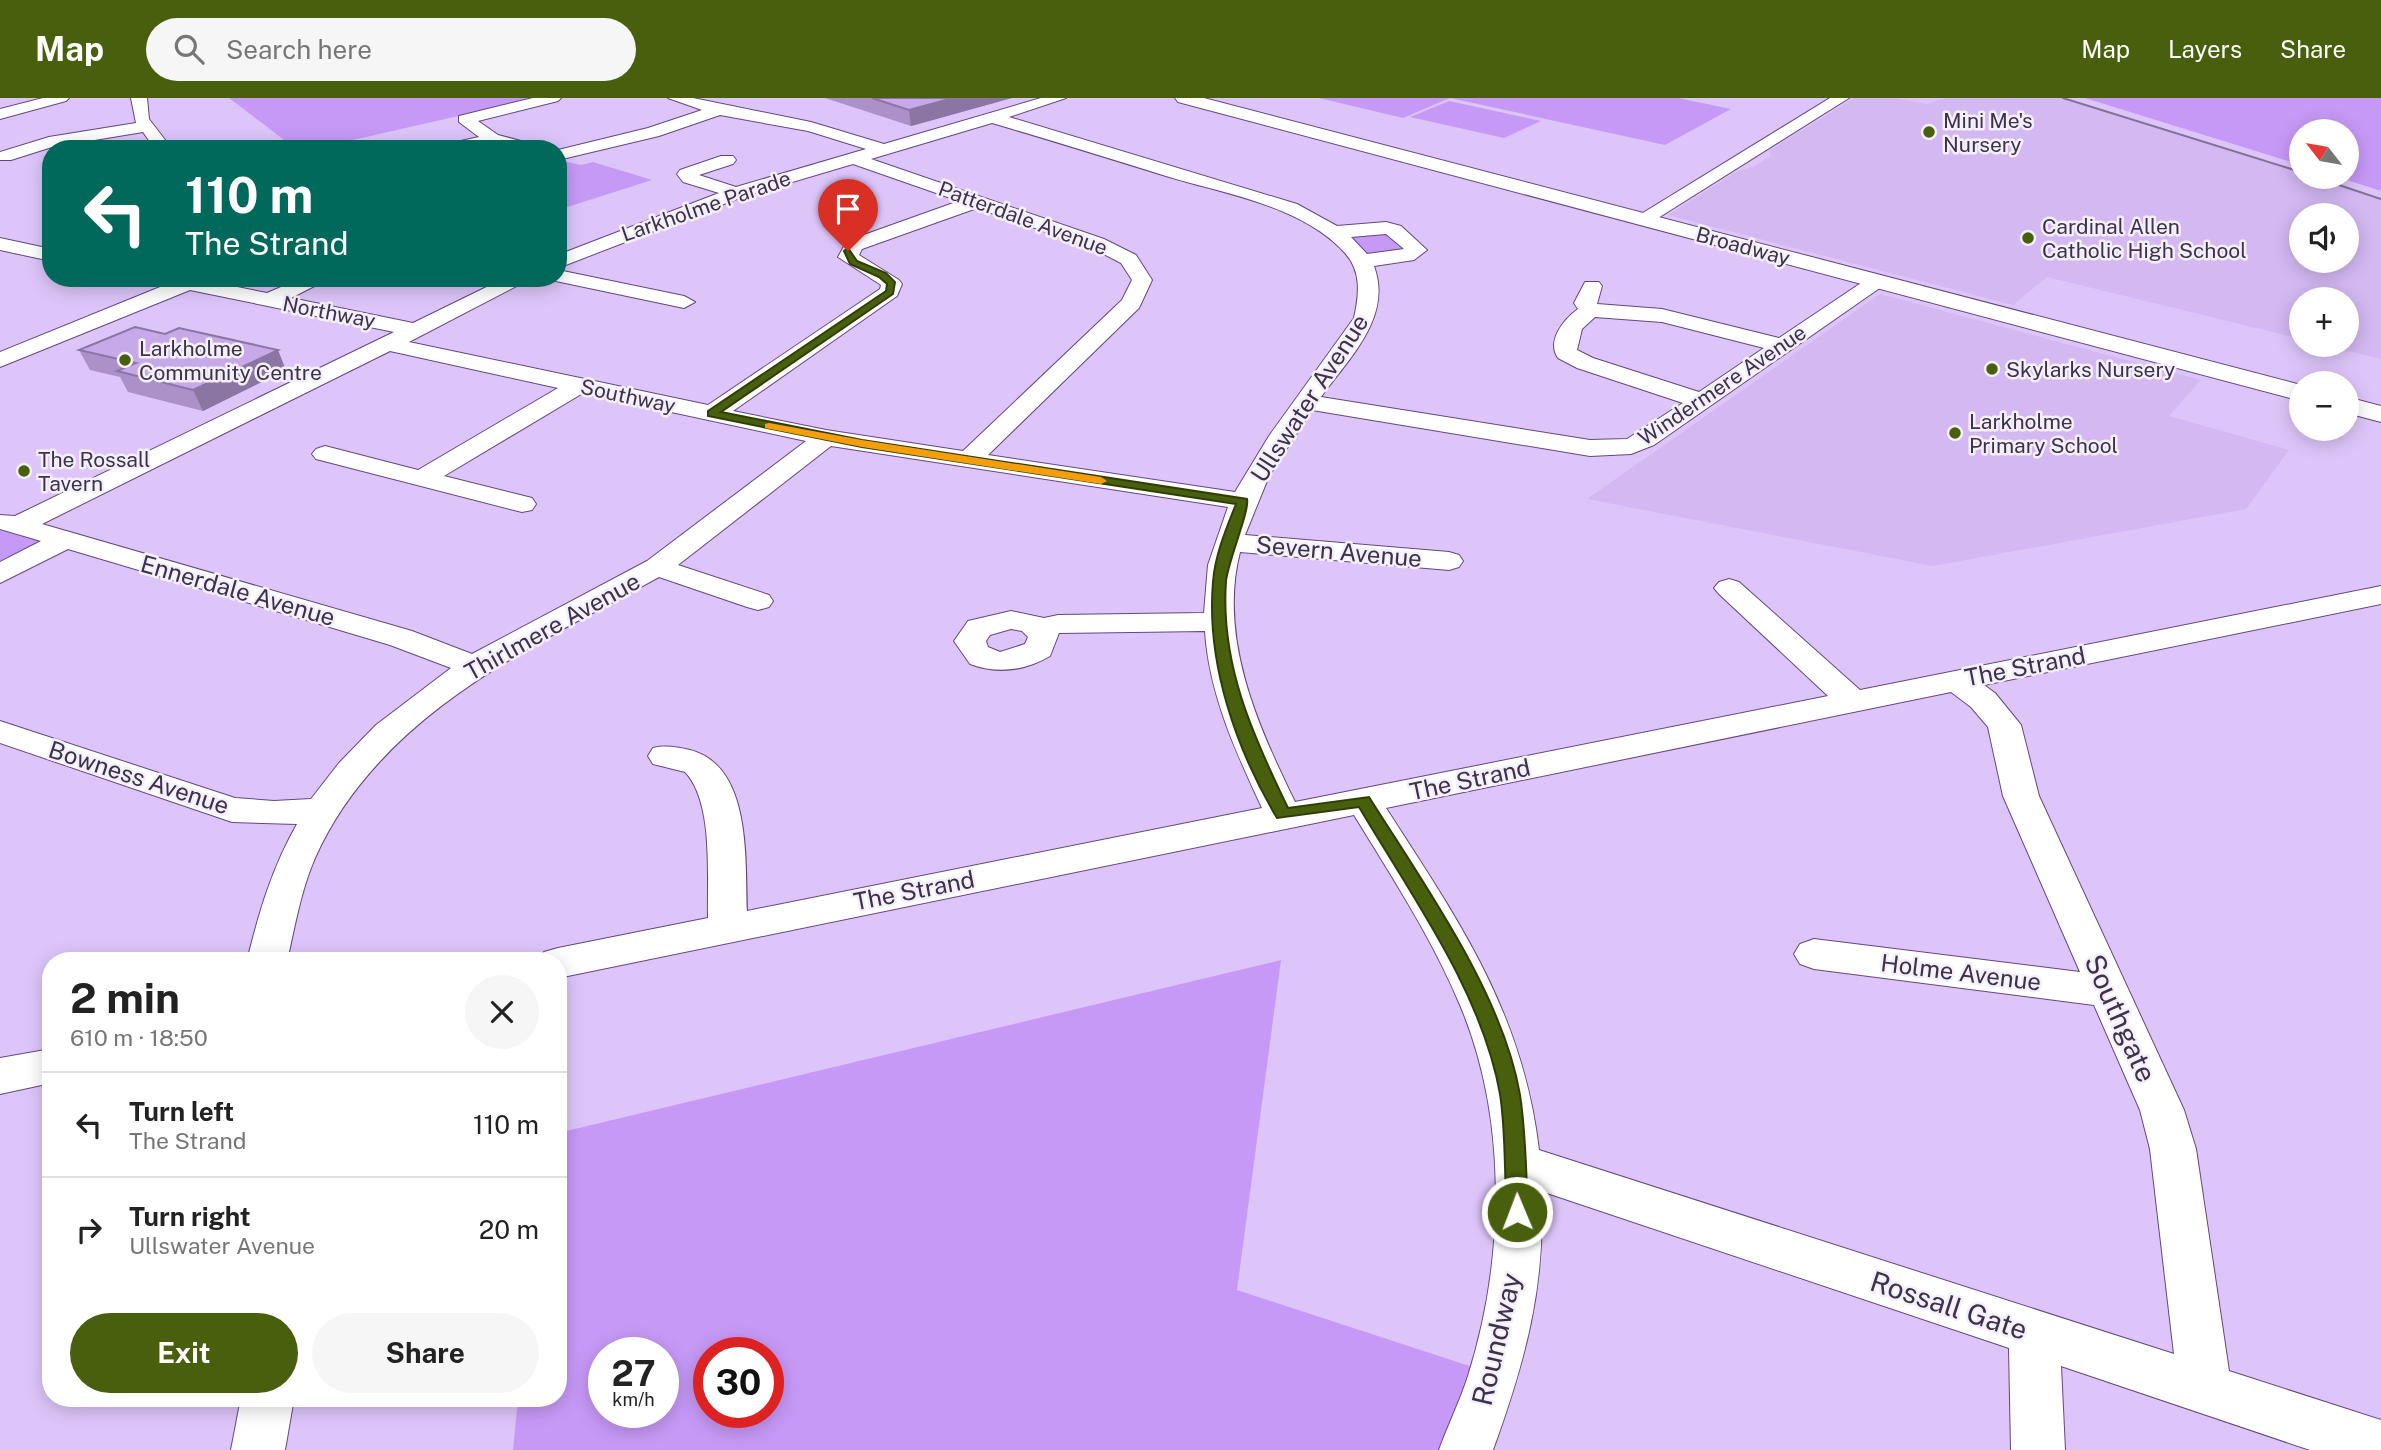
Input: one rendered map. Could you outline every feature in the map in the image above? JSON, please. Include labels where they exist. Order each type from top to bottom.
[{"type":"main road","name":"Broadway","points":[[1184,98],[2289,390]]},
{"type":"main road","points":[[2359,408],[2381,414]]},
{"type":"street","points":[[0,114],[61,98]]},
{"type":"street","points":[[139,98],[138,110],[145,127],[156,140]]},
{"type":"street","points":[[496,140],[466,119],[553,98]]},
{"type":"street","points":[[676,98],[719,110],[811,127],[883,149]]},
{"type":"street","name":"Larkholme Parade","points":[[567,259],[736,193],[1058,98]]},
{"type":"street","points":[[1643,219],[1841,98]]},
{"type":"street","points":[[567,153],[653,132],[719,110]]},
{"type":"street","name":"Ullswater Avenue","points":[[991,117],[1268,200],[1313,219],[1335,232],[1362,261],[1371,279],[1372,298],[1365,318],[1264,464],[1243,501],[1228,542],[1220,579],[1218,622],[1232,697],[1240,722],[1283,815]]},
{"type":"street","points":[[62,140],[145,127]]},
{"type":"street","points":[[488,140],[492,139]]},
{"type":"street","points":[[5,156],[42,144]]},
{"type":"street","name":"Patterdale Avenue","points":[[852,158],[1116,251],[1129,259],[1142,280],[1131,303],[968,460]]},
{"type":"street","points":[[727,159],[686,174],[689,178],[736,193]]},
{"type":"street","points":[[712,414],[890,292],[892,284],[882,275],[848,257],[848,251],[854,245],[978,201]]},
{"type":"street","points":[[1335,232],[1385,228],[1394,230],[1417,250],[1407,256],[1362,261]]},
{"type":"street","points":[[0,244],[42,253]]},
{"type":"street","points":[[567,278],[684,302]]},
{"type":"street","name":"Windermere Avenue","points":[[1307,402],[1565,445],[1611,449],[1631,446],[1645,440],[1877,281]]},
{"type":"street","points":[[1590,311],[1585,303],[1592,286]]},
{"type":"street","points":[[0,360],[180,287]]},
{"type":"street","name":"Northway","points":[[202,287],[416,330]]},
{"type":"street","points":[[269,300],[299,287]]},
{"type":"street","points":[[9,523],[504,287]]},
{"type":"street","points":[[1702,401],[1585,363],[1566,354],[1564,348],[1574,323],[1578,317],[1590,311],[1609,310],[1665,318],[1781,346]]},
{"type":"street","name":"Southway","points":[[388,344],[827,438],[1243,501]]},
{"type":"street","points":[[424,477],[580,385]]},
{"type":"street","name":"Thirlmere Avenue","points":[[269,952],[279,908],[296,859],[322,810],[351,771],[388,732],[474,666],[657,567],[827,438]]},
{"type":"street","points":[[325,454],[522,504]]},
{"type":"street","name":"Ennerdale Avenue","points":[[9,523],[401,638],[474,666]]},
{"type":"street","points":[[0,574],[64,540]]},
{"type":"street","name":"Severn Avenue","points":[[1228,542],[1449,561]]},
{"type":"street","points":[[657,567],[758,601]]},
{"type":"street","points":[[1729,587],[1852,700]]},
{"type":"street","name":"The Strand","points":[[567,960],[2381,594]]},
{"type":"street","points":[[1039,629],[1058,624],[1218,622]]},
{"type":"street","name":"Southgate","points":[[1955,680],[1983,700],[2004,725],[2021,796],[2162,1110],[2173,1149],[2205,1389]]},
{"type":"street","name":"Bowness Avenue","points":[[0,731],[232,810],[274,813],[322,810]]},
{"type":"street","points":[[665,756],[698,764],[711,779],[720,804],[727,928]]},
{"type":"street","name":"Roundway","points":[[1363,801],[1459,958],[1494,1038],[1510,1094],[1517,1166],[1518,1235],[1508,1309],[1494,1374],[1466,1450]]},
{"type":"street","name":"Holme Avenue","points":[[1814,954],[2108,991]]},
{"type":"street","points":[[0,1076],[42,1068]]},
{"type":"street","name":"Rossall Gate","points":[[1517,1166],[1563,1178],[2381,1447]]},
{"type":"street","points":[[2034,1334],[2038,1450]]},
{"type":"street","points":[[258,1450],[266,1407]]},
{"type":"shaded area","points":[[229,98],[538,98],[353,140],[284,140]]},
{"type":"shaded area","points":[[1319,98],[1450,98],[1403,118]]},
{"type":"shaded area","points":[[1450,98],[1678,98],[1731,109],[1665,145]]},
{"type":"shaded area","name":"Cardinal Allen Catholic High School","points":[[1854,98],[1895,98],[1927,104],[1945,98],[2063,98],[2253,156],[2289,168],[2289,189],[2351,189],[2381,199],[2381,359],[2359,354],[2359,287],[2289,287],[2289,336],[2047,277],[2013,305],[1668,215],[1738,171],[1753,167],[1771,156],[1769,151]]},
{"type":"shaded area","points":[[2085,98],[2381,98],[2381,191],[2359,184],[2359,119],[2289,119],[2289,161]]},
{"type":"shaded area","points":[[1449,101],[1541,121],[1504,138],[1410,117]]},
{"type":"shaded area","points":[[567,162],[581,165],[593,162],[652,180],[567,207]]},
{"type":"shaded area","points":[[1376,228],[1417,250],[1362,261],[1334,232]]},
{"type":"shaded area","name":"Larkholme Primary School","points":[[1880,294],[2201,380],[2169,416],[2289,450],[2246,509],[1933,566],[1587,499]]},
{"type":"shaded area","points":[[0,520],[64,540],[0,574]]},
{"type":"shaded area","points":[[1281,960],[1237,1290],[1494,1374],[1466,1450],[513,1450],[517,1407],[567,1407],[567,1131]]},
{"type":"building","points":[[872,98],[953,98],[909,110]]},
{"type":"building","points":[[135,327],[165,334],[179,328],[278,350],[193,390],[117,371],[136,363],[79,350]]},
{"type":"tram line","points":[[2063,98],[2289,168]]},
{"type":"tram line","points":[[2351,189],[2381,199]]},
{"type":"slow traffic","points":[[769,426],[862,444],[1101,481]]},
{"type":"place","name":"Mini Me's Nursery","points":[[1929,132]]},
{"type":"place","name":"Cardinal Allen Catholic High School","points":[[2028,238]]},
{"type":"place","name":"Larkholme Community Centre","points":[[125,360]]},
{"type":"place","name":"Skylarks Nursery","points":[[1992,369]]},
{"type":"place","name":"Larkholme Primary School","points":[[1955,433]]},
{"type":"place","name":"The Rossall Tavern","points":[[24,471]]},
{"type":"route","points":[[848,251],[848,257],[853,262],[882,275],[892,284],[890,292],[712,414],[862,444],[1243,501],[1228,542],[1220,579],[1218,622],[1232,697],[1244,734],[1283,815],[1363,801],[1459,958],[1494,1038],[1510,1094],[1517,1166],[1517,1212]]}]
